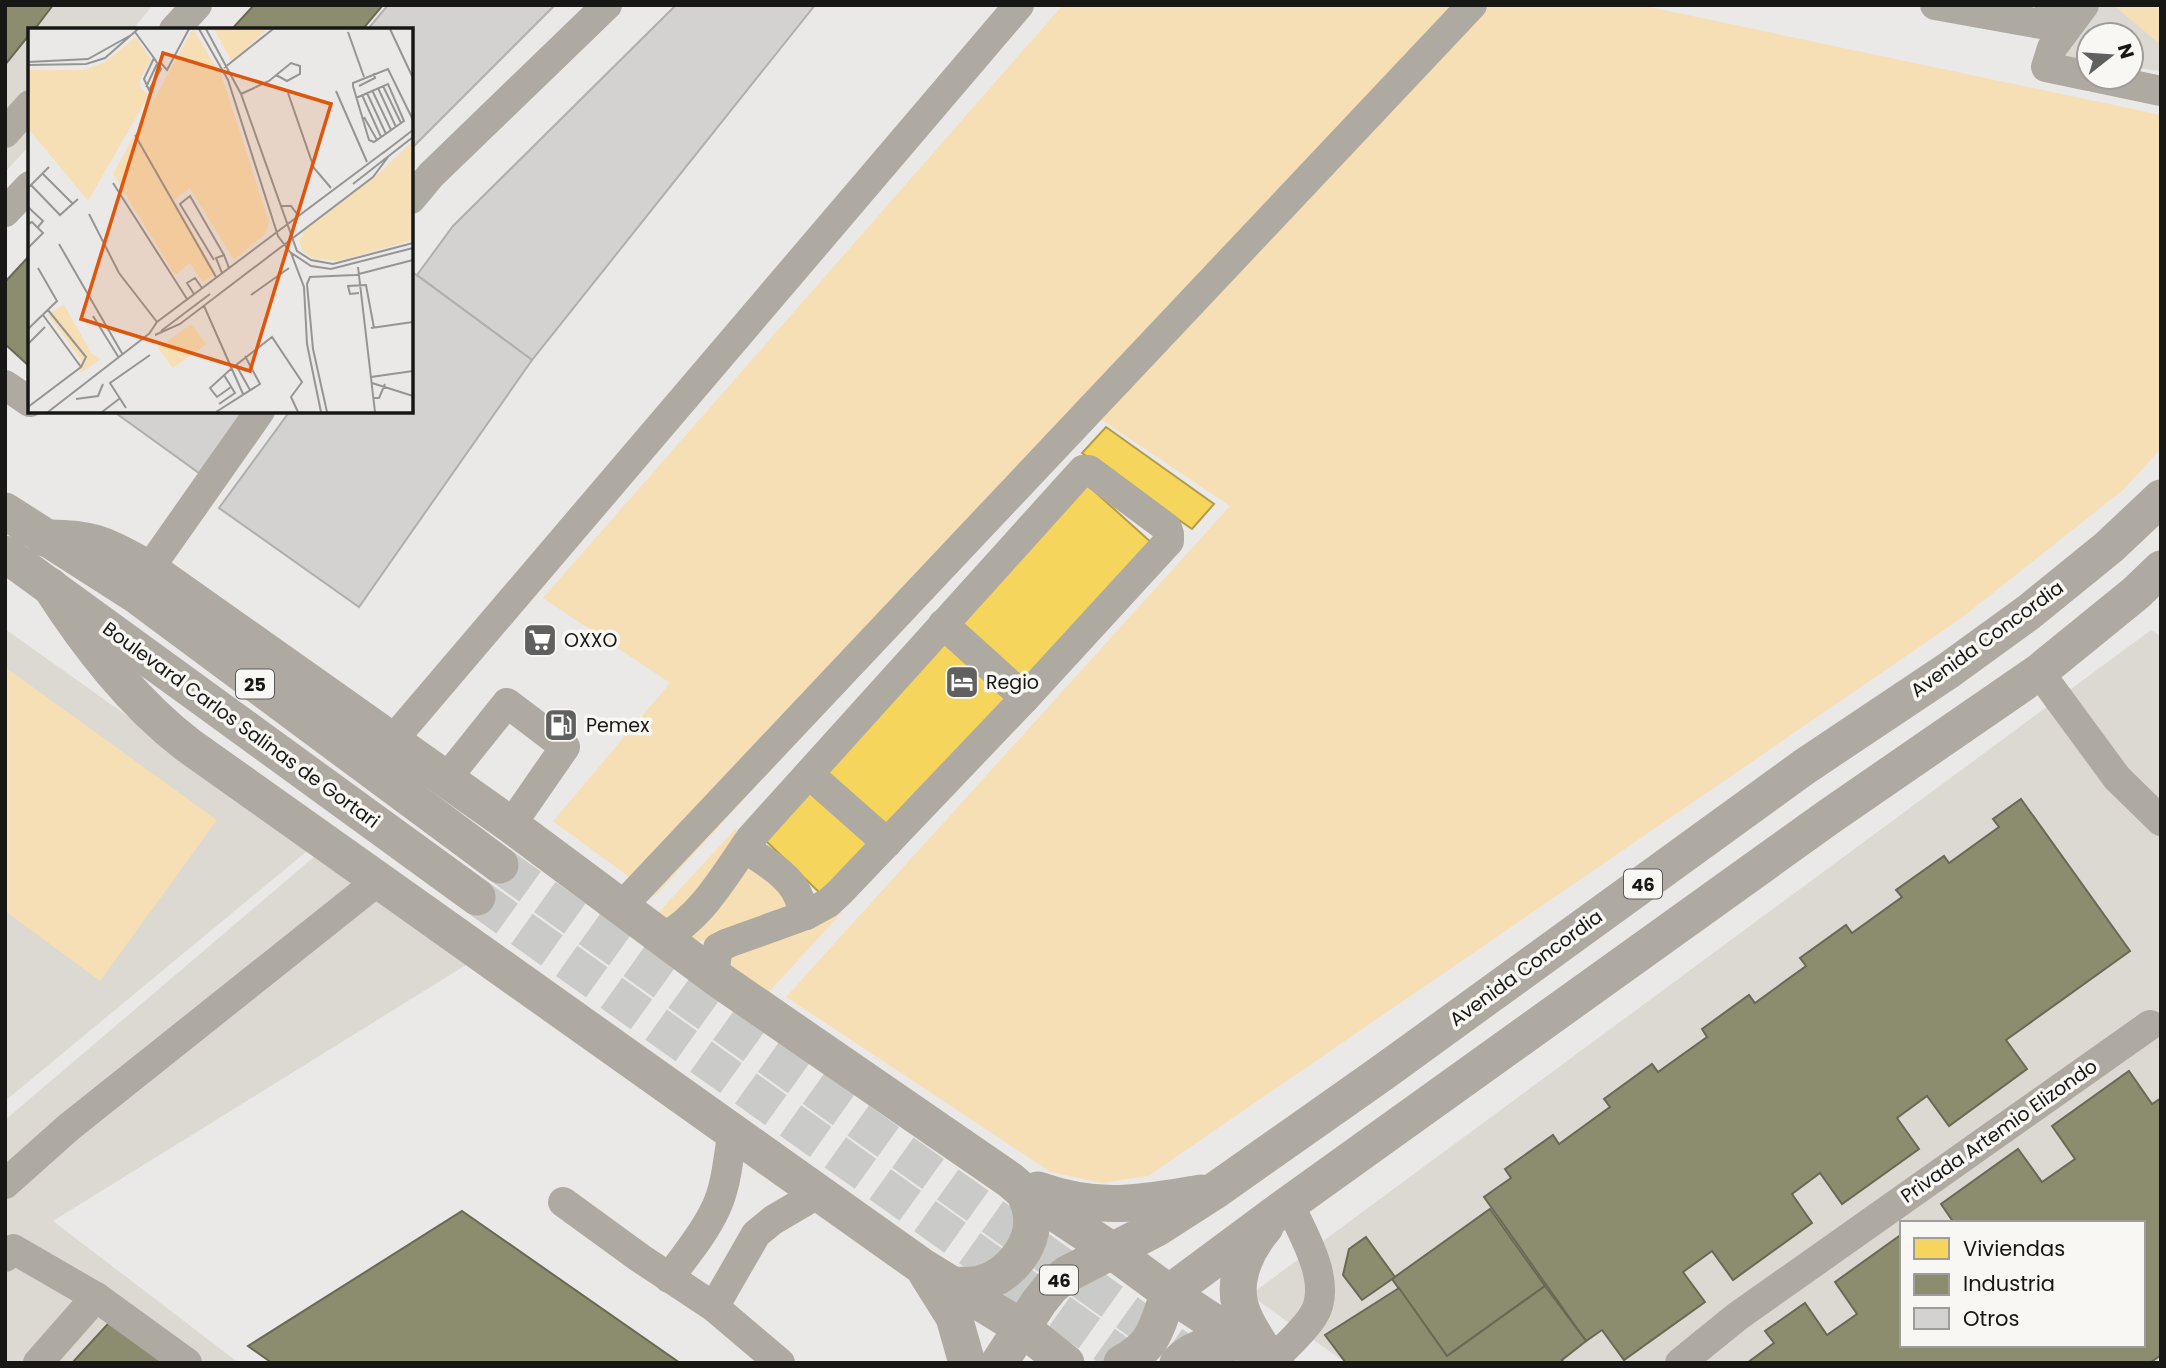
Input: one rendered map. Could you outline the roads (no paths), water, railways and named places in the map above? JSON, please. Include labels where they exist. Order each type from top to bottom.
[{"type":"main road","name":"Avenida Concordia","points":[[999,1363],[1051,1287],[1067,1274],[1157,1228],[1213,1192],[1382,1073],[1804,767],[1949,670],[2029,612],[2109,547],[2161,498]]},
{"type":"main road","name":"Boulevard Carlos Salinas de Gortari","points":[[5,511],[136,595],[500,865]]},
{"type":"main road","points":[[44,538],[73,537],[90,540],[105,545],[149,569],[511,825],[718,979],[1111,1250],[1169,1293],[1265,1355]]},
{"type":"main road","name":"Boulevard Carlos Salinas de Gortari","points":[[5,554],[477,897]]},
{"type":"main road","points":[[1122,1363],[1136,1355],[1157,1331],[1169,1293],[1830,816],[2039,672],[2136,593],[2161,569]]},
{"type":"main road","points":[[50,586],[78,629],[162,725],[938,1276],[1022,1328],[1066,1363]]},
{"type":"main road","points":[[1017,1187],[1080,1203],[1105,1205],[1213,1192]]},
{"type":"main road","points":[[938,1276],[978,1284],[995,1278],[1014,1264],[1031,1230],[1031,1210],[1017,1187]]},
{"type":"main road","points":[[1265,1355],[1240,1306],[1239,1279],[1244,1260],[1255,1238],[1284,1208]]},
{"type":"main road","points":[[938,1276],[967,1363]]},
{"type":"main road","points":[[1178,1363],[1194,1350],[1210,1344],[1265,1355]]},
{"type":"lane","points":[[176,28],[197,5]]},
{"type":"lane","points":[[413,196],[431,174],[607,5]]},
{"type":"lane","points":[[392,741],[1019,5]]},
{"type":"lane","points":[[622,906],[1472,5]]},
{"type":"lane","points":[[1935,5],[2048,15]]},
{"type":"lane","points":[[2075,73],[2046,67],[2052,48],[2084,5]]},
{"type":"lane","points":[[5,133],[28,107]]},
{"type":"lane","points":[[5,212],[28,188]]},
{"type":"lane","points":[[5,385],[28,401]]},
{"type":"lane","points":[[149,569],[259,413]]},
{"type":"lane","points":[[664,937],[679,928],[708,898],[750,839],[1083,470],[1089,470],[1167,528],[1169,541],[841,892],[806,915],[718,948],[715,967],[718,979]]},
{"type":"lane","points":[[943,624],[1025,698]]},
{"type":"lane","points":[[2039,672],[2117,778],[2161,821]]},
{"type":"lane","points":[[446,779],[507,703],[565,747],[511,825]]},
{"type":"lane","points":[[809,774],[887,843]]},
{"type":"lane","points":[[744,848],[790,883],[806,915]]},
{"type":"lane","points":[[5,1184],[69,1127],[379,880]]},
{"type":"lane","name":"Privada Artemio Elizondo","points":[[1680,1363],[1738,1316],[2150,1025]]},
{"type":"lane","points":[[669,1278],[716,1208],[733,1131]]},
{"type":"lane","points":[[713,1307],[756,1234],[773,1220],[820,1193]]},
{"type":"lane","points":[[562,1202],[713,1307],[780,1363]]},
{"type":"lane","points":[[1265,1355],[1314,1315],[1321,1296],[1318,1269],[1284,1208]]},
{"type":"lane","points":[[8,1250],[96,1297],[187,1363]]},
{"type":"lane","points":[[38,1363],[96,1297]]},
{"type":"tunnel","points":[[500,865],[1198,1363]]},
{"type":"tunnel","points":[[477,897],[1131,1363]]},
{"type":"place","name":"OXXO","points":[[540,640]]},
{"type":"place","name":"Regio","points":[[962,682]]},
{"type":"place","name":"Pemex","points":[[561,725]]}]
